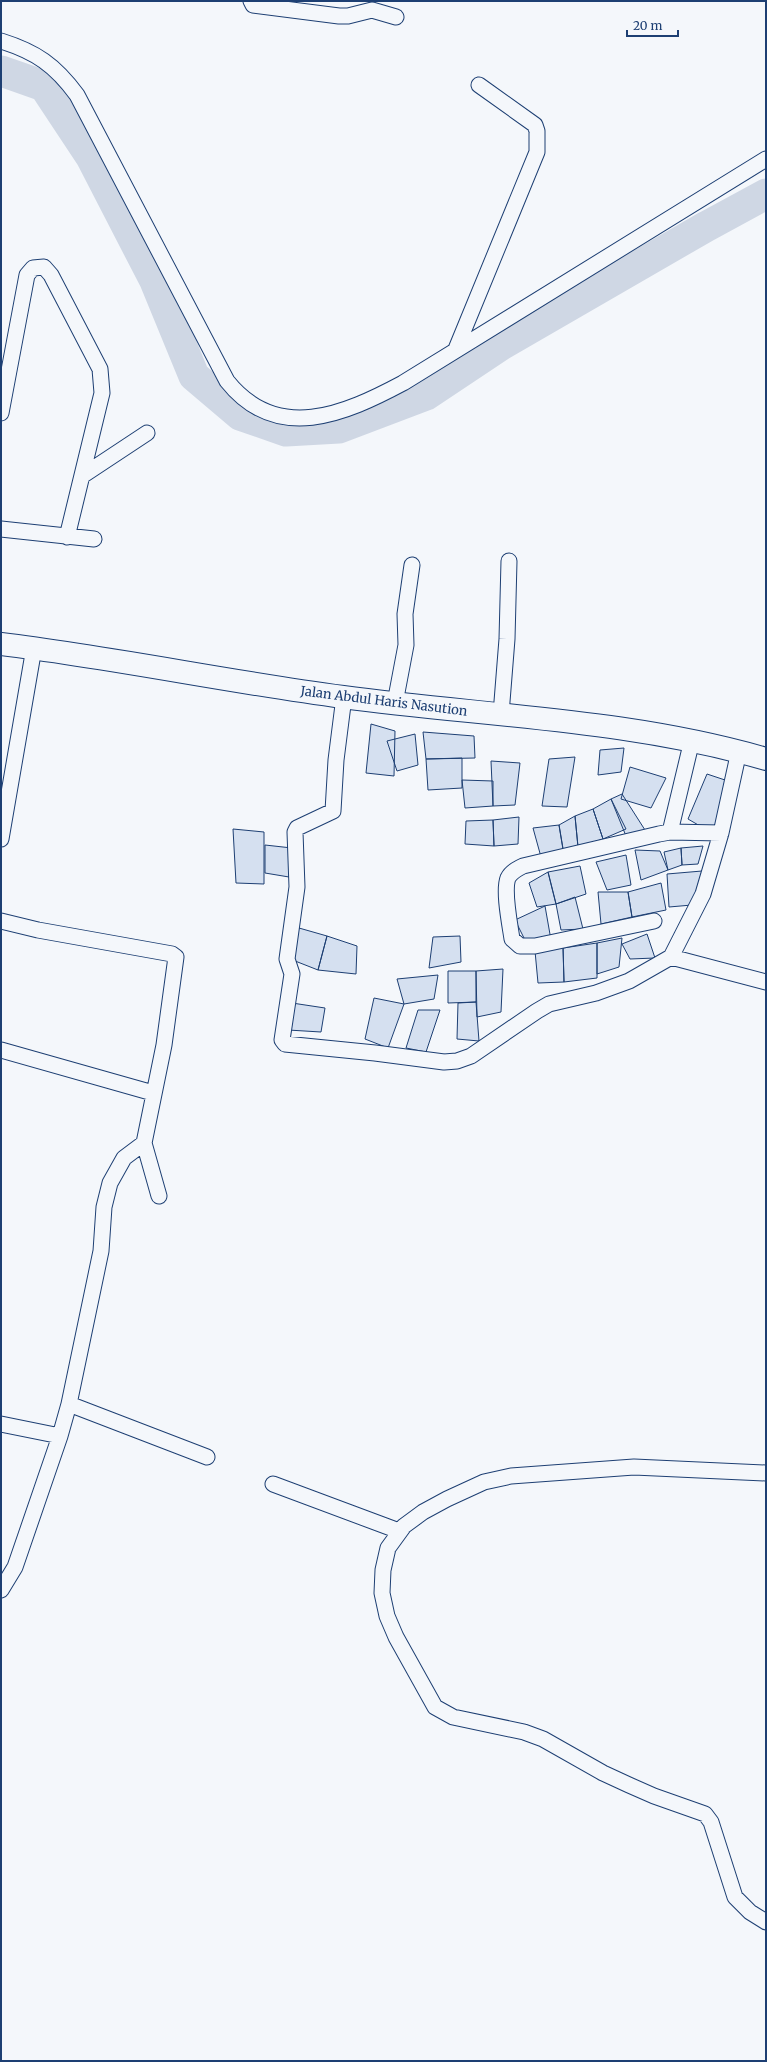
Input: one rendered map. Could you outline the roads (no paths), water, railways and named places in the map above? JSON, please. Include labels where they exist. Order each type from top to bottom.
[{"type":"main road","name":"Jalan Abdul Haris Nasution","points":[[1,644],[344,697],[617,728],[692,740],[766,759]]},
{"type":"street","points":[[251,1],[253,5],[339,16],[348,16],[372,10],[396,17]]},
{"type":"street","points":[[1,41],[22,48],[40,57],[56,69],[76,95],[227,381],[238,395],[250,404],[284,417],[302,419],[322,417],[344,411],[374,399],[403,383],[766,158]]},
{"type":"street","points":[[456,349],[533,164],[538,141],[537,132],[531,122],[479,85]]},
{"type":"street","points":[[1,413],[25,284],[30,270],[40,266],[47,268],[100,369],[102,377],[102,393],[67,536]]},
{"type":"street","points":[[82,476],[147,434]]},
{"type":"street","points":[[1,529],[94,539]]},
{"type":"street","points":[[501,714],[507,639],[509,561]]},
{"type":"street","points":[[395,703],[406,644],[405,614],[412,565]]},
{"type":"street","points":[[1,839],[34,648]]},
{"type":"street","points":[[344,697],[336,760],[333,811],[297,828],[295,832],[297,887],[288,959],[292,974],[282,1043],[444,1062],[457,1062],[471,1056],[549,1004],[596,993],[629,981],[671,957],[703,894],[721,834],[739,751]]},
{"type":"street","points":[[670,832],[692,740]]},
{"type":"street","points":[[654,921],[535,946],[520,946],[512,939],[507,891],[508,879],[514,871],[523,866],[670,832],[721,834]]},
{"type":"street","points":[[1,921],[38,930],[175,955],[177,958],[164,1045],[144,1143],[159,1196]]},
{"type":"street","points":[[671,957],[766,982]]},
{"type":"street","points":[[1,1050],[153,1093]]},
{"type":"street","points":[[1,1590],[15,1567],[60,1436],[69,1404],[101,1251],[104,1206],[110,1183],[124,1158],[144,1143]]},
{"type":"street","points":[[69,1404],[207,1457]]},
{"type":"street","points":[[1,1424],[60,1436]]},
{"type":"street","points":[[766,1473],[634,1467],[511,1476],[484,1482],[423,1512],[399,1531],[388,1548],[384,1562],[382,1593],[387,1616],[396,1637],[435,1707],[453,1717],[524,1732],[543,1739],[628,1785],[705,1814],[711,1822],[735,1897],[750,1912],[766,1922]]},
{"type":"street","points":[[273,1484],[399,1531]]},
{"type":"waterway","points":[[1,71],[44,86],[91,157],[155,281],[194,376],[240,415],[286,431],[339,428],[426,395],[501,345],[707,226],[766,194]]}]
